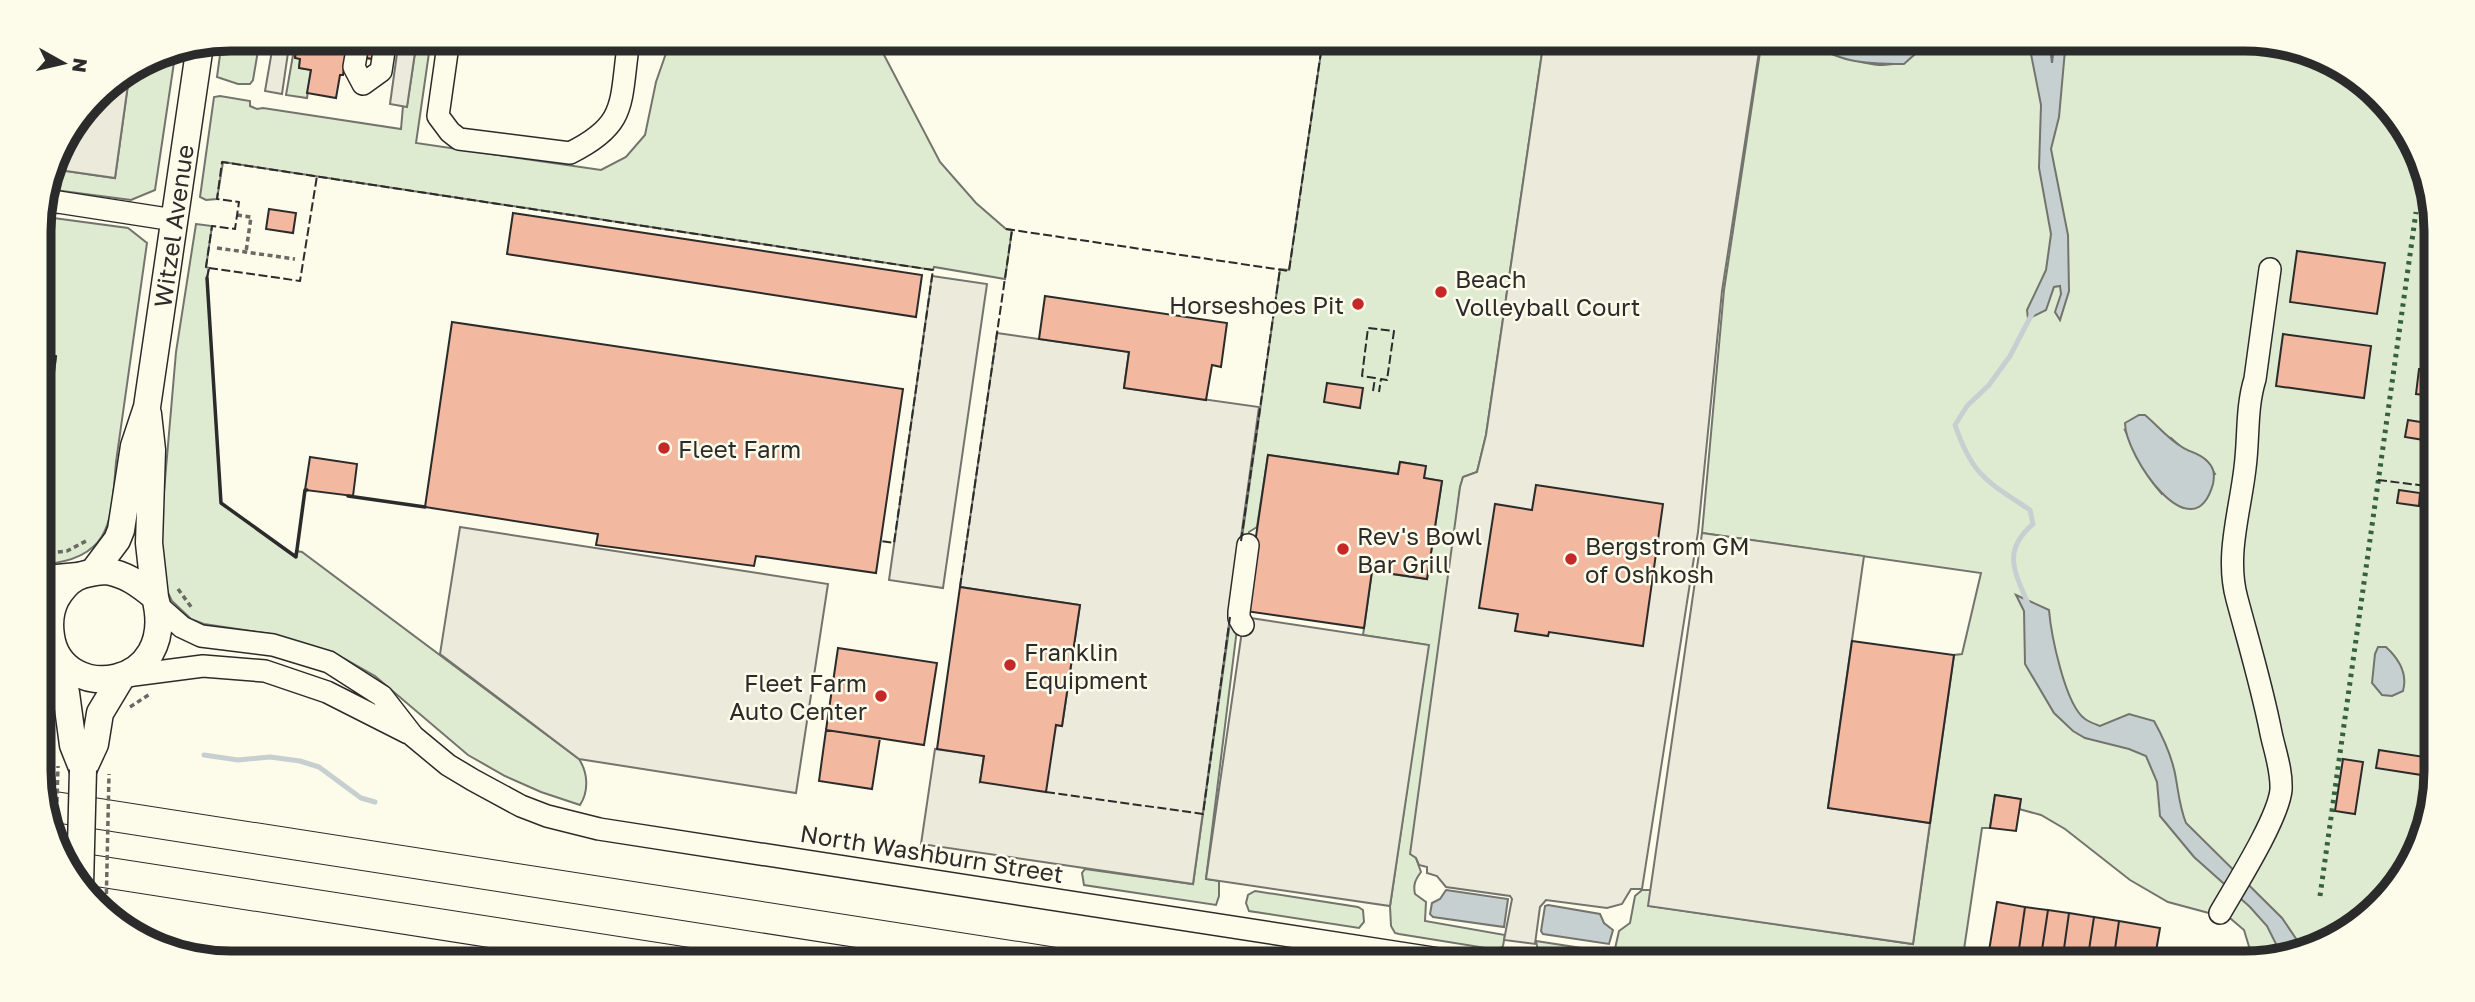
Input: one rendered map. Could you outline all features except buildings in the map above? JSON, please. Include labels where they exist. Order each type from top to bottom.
[{"type":"highway","points":[[54,807],[979,951]]},
{"type":"highway","points":[[79,868],[612,951]]},
{"type":"main road","name":"Witzel Avenue","points":[[88,572],[117,540],[121,530],[134,446],[147,407],[199,54]]},
{"type":"main road","name":"Witzel Avenue","points":[[147,407],[152,450],[149,544],[162,594]]},
{"type":"main road","points":[[51,621],[56,600],[72,581],[88,572],[122,575],[162,594],[159,631],[154,649],[145,662],[123,677],[100,713],[95,744],[71,768]]},
{"type":"main road","points":[[51,648],[78,673],[85,676],[105,680],[123,677]]},
{"type":"main road","points":[[51,650],[66,693],[73,745],[71,768],[79,867]]},
{"type":"street","points":[[357,51],[354,67],[363,84]]},
{"type":"street","points":[[363,84],[368,51]]},
{"type":"street","points":[[363,84],[381,71],[384,51]]},
{"type":"street","points":[[447,51],[438,116],[450,132],[459,139],[570,153],[585,146],[615,121],[620,107],[627,51]]},
{"type":"street","points":[[53,202],[174,220]]},
{"type":"street","points":[[2224,905],[2272,818],[2281,792],[2280,767],[2265,698],[2231,573],[2245,468],[2250,396],[2256,379],[2270,269]]},
{"type":"street","points":[[1243,625],[1239,612],[1248,545]]},
{"type":"street","points":[[51,576],[88,572]]},
{"type":"street","name":"North Washburn Street","points":[[162,594],[182,627],[201,636],[273,645],[329,662],[383,696],[413,736]]},
{"type":"street","name":"North Washburn Street","points":[[123,677],[203,666],[265,671],[305,682],[413,736],[448,765],[520,806],[599,829],[1387,951]]},
{"type":"path","points":[[237,215],[251,217],[246,252]]},
{"type":"path","points":[[217,248],[295,259]]},
{"type":"path","points":[[51,553],[67,551],[90,538]]},
{"type":"path","points":[[162,594],[180,595],[192,608],[202,613]]},
{"type":"path","points":[[129,708],[141,698],[159,692]]},
{"type":"path","points":[[106,901],[110,764]]},
{"type":"path","points":[[58,822],[71,768]]},
{"type":"green space","points":[[220,51],[258,51],[250,84],[238,84],[217,77]]},
{"type":"green space","points":[[415,51],[429,51],[416,143],[601,170],[626,157],[645,135],[656,82],[667,51],[884,51],[940,162],[976,203],[1006,229],[1012,230],[1005,279],[223,162],[217,199],[206,200],[200,197],[214,97],[250,101],[250,106],[257,109],[401,129],[403,106],[407,106]]},
{"type":"green space","points":[[1321,51],[1542,51],[1486,435],[1477,472],[1463,477],[1460,488],[1416,858],[1421,872],[1414,888],[1415,894],[1426,902],[1425,921],[1505,935],[1503,946],[1498,950],[1399,934],[1395,933],[1391,926],[1390,906],[1428,645],[1363,635],[1372,571],[1427,579],[1442,481],[1424,478],[1425,466],[1400,462],[1398,474],[1268,455],[1257,527],[1249,532],[1206,879],[1219,881],[1216,905],[1084,885],[1082,873],[1085,869],[1193,884],[1280,269],[1289,270]]},
{"type":"green space","points":[[1760,51],[1826,51],[1878,65],[1903,61],[1915,54],[1915,51],[2268,52],[2302,60],[2344,81],[2387,121],[2400,141],[2418,184],[2424,231],[2423,795],[2415,829],[2394,871],[2380,890],[2354,914],[2334,927],[2302,942],[2250,951],[2244,930],[2231,919],[2168,902],[2130,880],[2065,829],[2041,815],[2019,809],[2020,799],[1995,795],[1990,828],[1982,828],[1964,951],[1614,951],[1619,931],[1630,923],[1635,896],[1642,890],[1651,890],[1649,906],[1913,944],[1954,655],[1962,654],[1981,573],[1702,533],[1724,290]],"holes":[[[2125,430],[2171,438],[2182,448],[2206,460],[2215,474],[2162,494],[2145,471]]]},
{"type":"green space","points":[[293,55],[300,59],[299,68],[311,70],[307,98],[286,95]]},
{"type":"green space","points":[[174,60],[155,190],[131,200],[56,190],[61,170],[115,178],[128,83],[151,69]]},
{"type":"green space","points":[[51,218],[128,228],[147,243],[109,519],[104,533],[95,545],[82,554],[51,563],[51,399],[56,357],[51,356]]},
{"type":"green space","points":[[196,224],[212,226],[206,267],[209,268],[207,278],[221,503],[295,556],[296,551],[302,552],[579,759],[586,782],[580,805],[505,776],[468,755],[375,676],[336,654],[271,634],[204,624],[191,619],[172,601],[167,591],[160,538],[176,352]]},
{"type":"green space","points":[[1255,891],[1358,907],[1363,910],[1364,922],[1359,928],[1249,911],[1246,903],[1248,895]]},
{"type":"green space","points":[[1536,941],[1601,951],[1538,951]]},
{"type":"shaded area","points":[[272,51],[288,51],[282,94],[265,91]]},
{"type":"shaded area","points":[[397,51],[415,51],[407,107],[390,104]]},
{"type":"shaded area","points":[[1542,51],[1759,51],[1722,291],[1698,532],[1642,889],[1631,889],[1622,904],[1607,908],[1546,900],[1540,907],[1535,944],[1504,940],[1512,899],[1510,896],[1446,887],[1437,876],[1427,873],[1427,867],[1419,865],[1416,858],[1410,854],[1460,487],[1463,477],[1477,472],[1486,435]]},
{"type":"shaded area","points":[[1824,51],[1915,51],[1915,54],[1904,64],[1870,63]]},
{"type":"shaded area","points":[[2030,51],[2050,51],[2052,63],[2054,51],[2065,51],[2059,117],[2051,149],[2068,235],[2069,291],[2060,320],[2055,312],[2061,294],[2060,286],[2054,287],[2046,310],[2028,319],[2027,310],[2046,270],[2051,234],[2039,168],[2041,105]]},
{"type":"shaded area","points":[[128,83],[115,178],[61,170],[69,151],[88,121],[112,95]]},
{"type":"shaded area","points":[[932,276],[987,284],[943,588],[889,580]]},
{"type":"shaded area","points":[[997,333],[1129,352],[1124,388],[1259,407],[1193,884],[921,844],[935,749],[984,756],[980,782],[1056,725],[1062,726],[1080,605],[960,587]]},
{"type":"shaded area","points":[[2139,415],[2145,415],[2172,440],[2211,465],[2213,484],[2203,503],[2191,509],[2176,505],[2148,476],[2128,438],[2125,423]]},
{"type":"shaded area","points":[[460,527],[828,584],[796,793],[579,759],[440,654]]},
{"type":"shaded area","points":[[1702,533],[1864,556],[1828,808],[1930,823],[1913,944],[1648,906]]},
{"type":"shaded area","points":[[2016,595],[2049,610],[2065,685],[2085,719],[2100,726],[2129,714],[2154,721],[2173,764],[2186,823],[2282,918],[2299,943],[2278,948],[2267,926],[2250,907],[2194,857],[2160,816],[2157,782],[2146,756],[2085,738],[2054,713],[2025,664],[2024,611]]},
{"type":"shaded area","points":[[1244,617],[1429,645],[1390,906],[1206,879]]},
{"type":"shaded area","points":[[2378,647],[2386,647],[2391,652],[2403,672],[2403,691],[2392,696],[2382,695],[2372,683]]},
{"type":"shaded area","points":[[1446,890],[1508,899],[1504,927],[1433,917],[1430,914],[1432,903],[1440,899]]},
{"type":"shaded area","points":[[1545,906],[1600,914],[1604,923],[1613,930],[1609,944],[1543,934],[1541,931]]},
{"type":"waterway","points":[[2028,604],[2015,571],[2014,552],[2023,534],[2033,524],[2030,510],[1992,484],[1975,467],[1955,425],[1967,406],[1989,385],[2010,356],[2032,314]]},
{"type":"waterway","points":[[204,755],[238,760],[270,757],[300,761],[319,767],[361,798],[375,802]]},
{"type":"hedge","points":[[2320,896],[2416,212]]},
{"type":"fence","points":[[1006,229],[1289,271],[1321,51]]},
{"type":"fence","points":[[207,278],[212,226],[235,229],[239,202],[217,199],[222,162],[933,270],[894,543],[881,541]]},
{"type":"fence","points":[[209,268],[300,281],[317,176]]},
{"type":"fence","points":[[960,587],[1012,230]]},
{"type":"fence","points":[[1241,541],[1280,269]]},
{"type":"fence","points":[[1373,391],[1375,378],[1362,376],[1368,328],[1394,331],[1387,380],[1381,379],[1379,392]]},
{"type":"fence","points":[[2378,480],[2424,486]]},
{"type":"fence","points":[[1046,792],[1203,814],[1230,617]]},
{"type":"wall","points":[[207,278],[221,503],[296,557],[307,490]]},
{"type":"wall","points":[[348,496],[425,507]]},
{"type":"place","name":"Beach Volleyball Court","points":[[1441,292]]},
{"type":"place","name":"Horseshoes Pit","points":[[1358,304]]},
{"type":"place","name":"Fleet Farm","points":[[664,448]]},
{"type":"place","name":"Rev's Bowl Bar Grill","points":[[1343,549]]},
{"type":"place","name":"Bergstrom GM of Oshkosh","points":[[1571,559]]},
{"type":"place","name":"Franklin Equipment","points":[[1010,665]]},
{"type":"place","name":"Fleet Farm Auto Center","points":[[881,696]]}]
